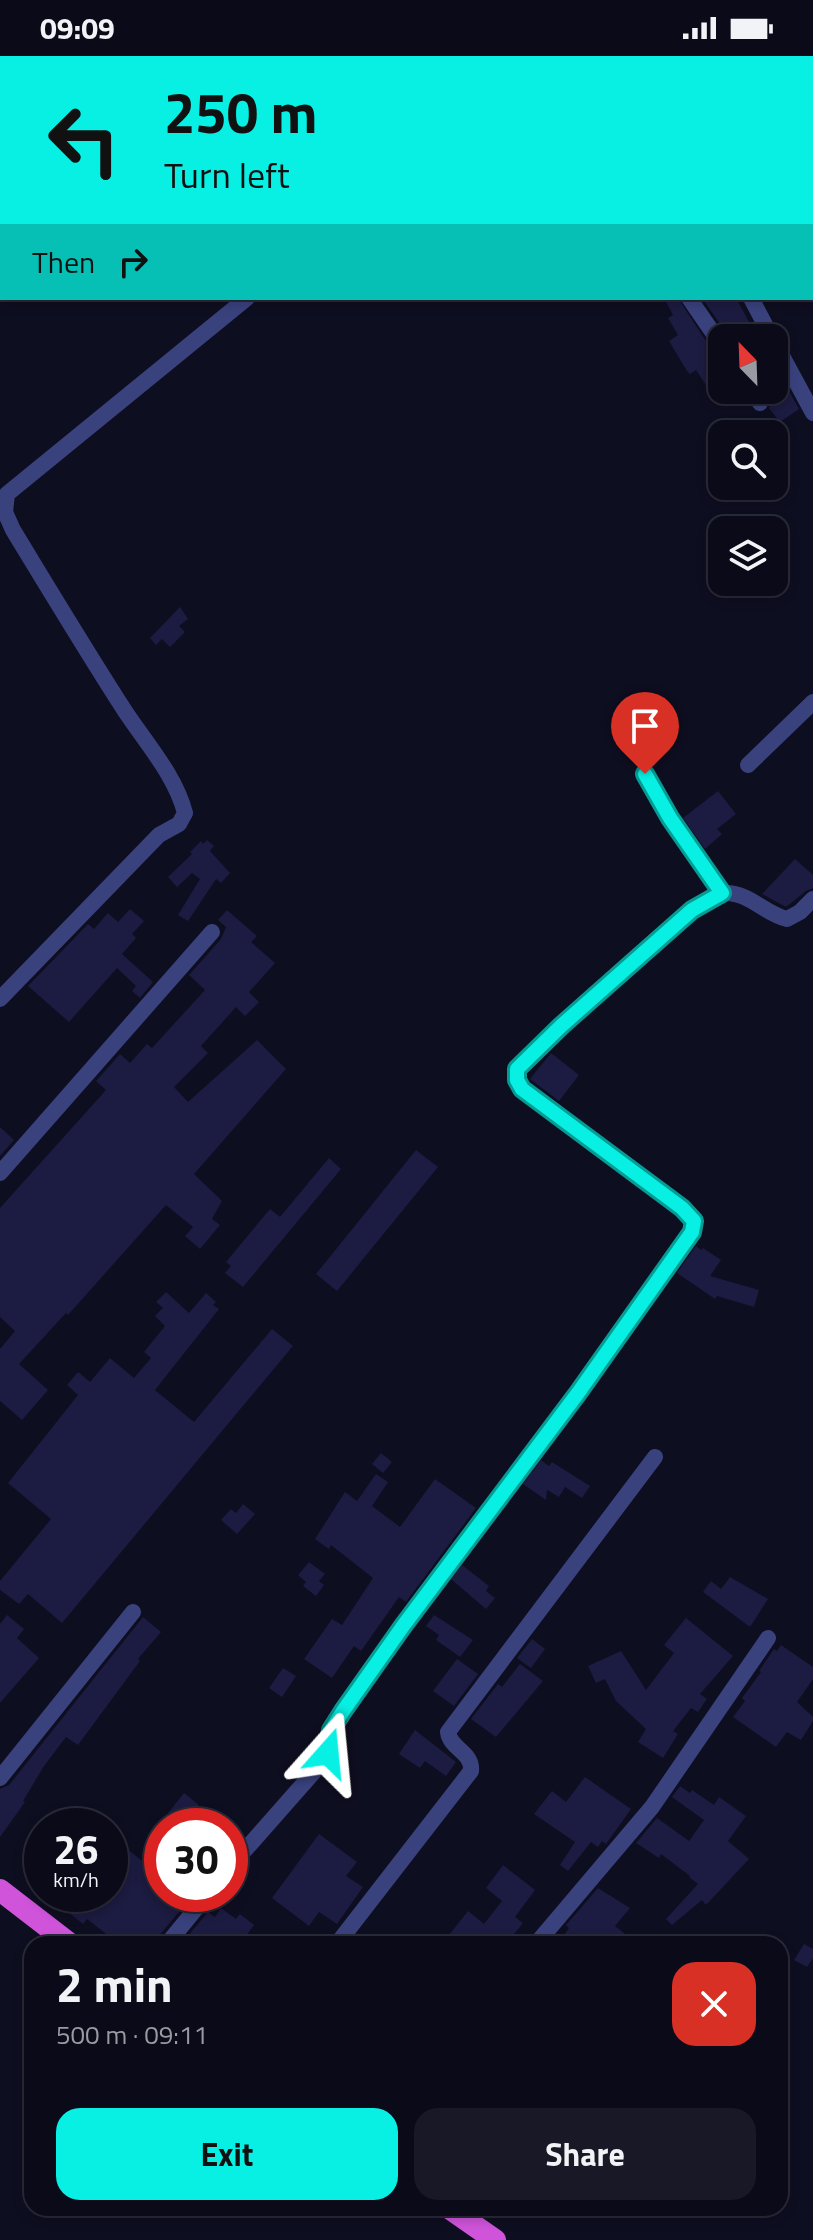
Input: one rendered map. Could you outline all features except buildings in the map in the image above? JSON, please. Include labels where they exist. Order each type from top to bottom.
[{"type":"highway","points":[[0,1890],[60,1936]]},
{"type":"highway","points":[[460,2216],[495,2240]]},
{"type":"street","points":[[0,999],[159,835],[179,824],[185,813],[182,800],[169,777],[13,530],[5,512],[7,494],[245,300]]},
{"type":"street","points":[[690,300],[708,326]]},
{"type":"street","points":[[752,300],[765,324]]},
{"type":"street","points":[[788,367],[813,413]]},
{"type":"street","points":[[748,765],[813,702]]},
{"type":"street","points":[[645,774],[670,818],[722,893]]},
{"type":"street","points":[[248,1847],[320,1765],[328,1753],[331,1730],[343,1711],[578,1393],[692,1232],[694,1221],[682,1208],[522,1089],[517,1080],[517,1069],[692,910],[722,893],[742,894],[777,917],[787,919],[813,899]]},
{"type":"street","points":[[0,1173],[212,932]]},
{"type":"street","points":[[343,1936],[471,1771],[472,1764],[449,1739],[448,1732],[655,1457]]},
{"type":"street","points":[[0,1778],[133,1612]]},
{"type":"street","points":[[543,1936],[652,1807],[768,1638]]},
{"type":"street","points":[[174,1936],[193,1912]]},
{"type":"route","points":[[328,1753],[331,1730],[343,1711],[578,1393],[692,1232],[694,1221],[682,1208],[522,1089],[517,1080],[517,1069],[561,1026],[692,910],[722,893],[670,818],[645,774]]}]
